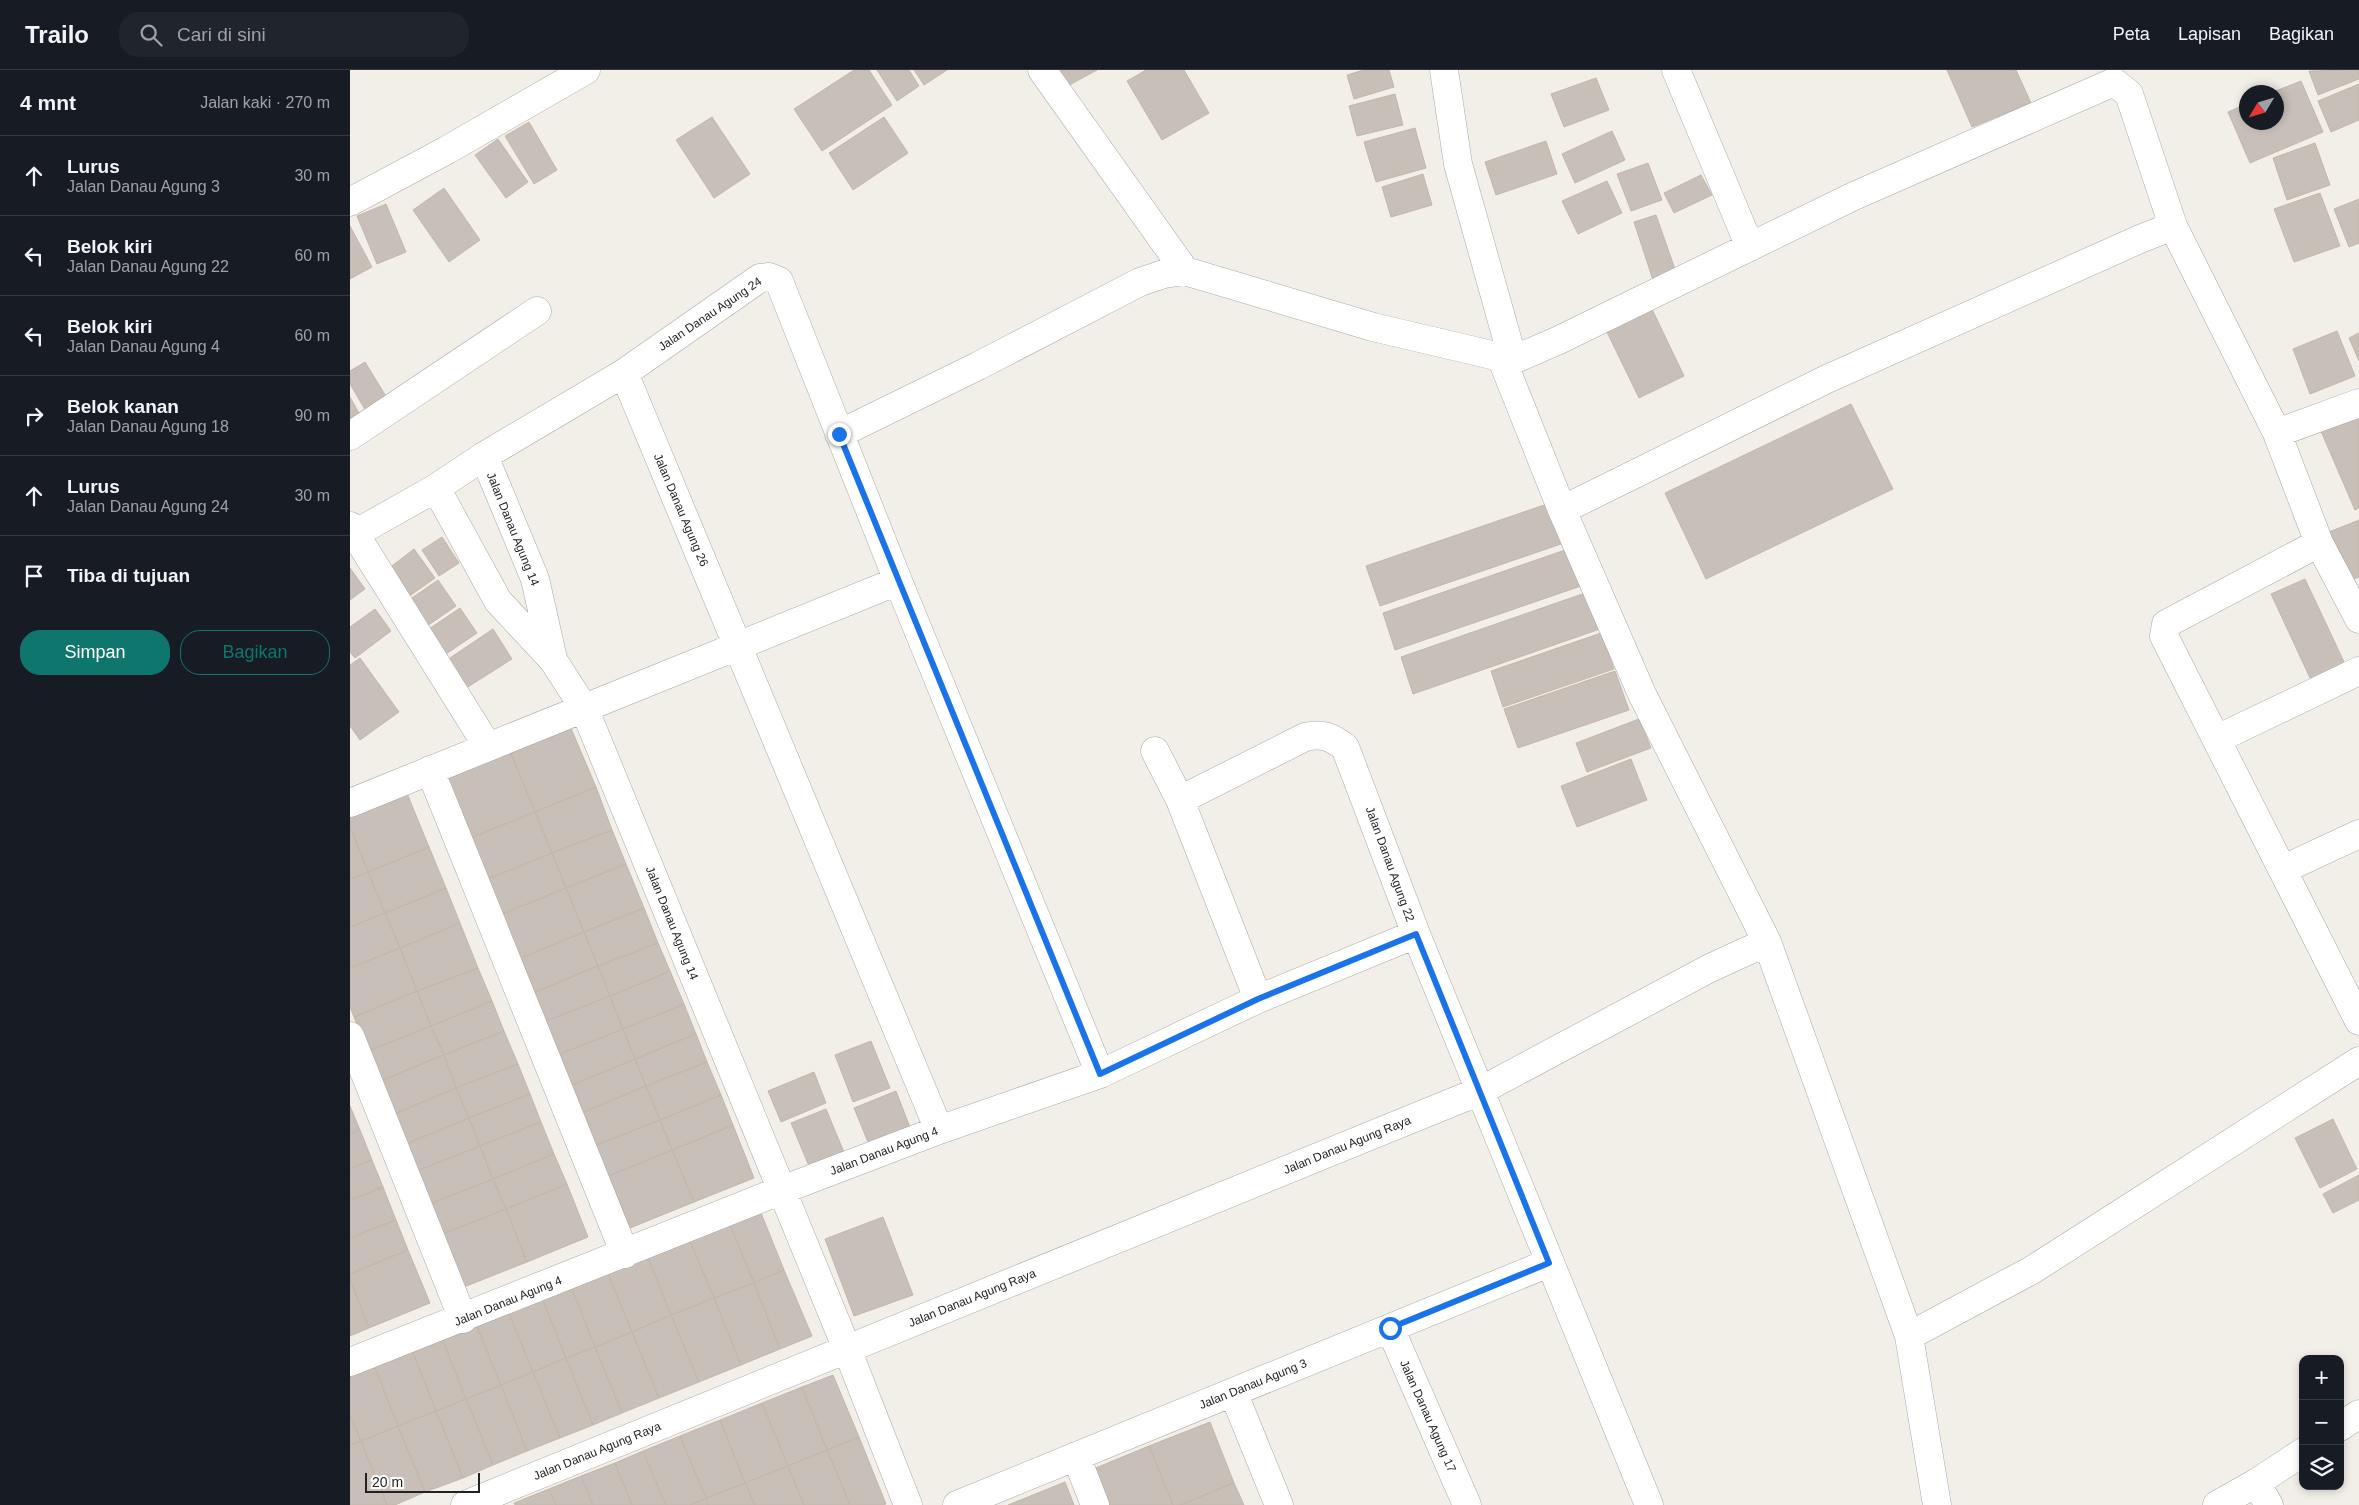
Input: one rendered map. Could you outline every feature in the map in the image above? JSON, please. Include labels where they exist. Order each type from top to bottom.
[{"type":"street","points":[[350,202],[447,150],[586,70]]},
{"type":"street","points":[[1042,70],[1184,271]]},
{"type":"street","points":[[1444,70],[1458,164],[1507,358],[1562,510],[1642,694],[1767,942],[1909,1336],[1937,1505]]},
{"type":"street","points":[[1676,70],[1750,246]]},
{"type":"street","points":[[839,434],[978,366],[1140,282],[1164,274],[1184,271],[1373,327],[1507,358],[1559,340],[1854,196],[2114,82],[2128,94],[2173,226],[2277,433],[2319,542],[2359,619]]},
{"type":"street","points":[[1562,510],[1827,379],[2173,226]]},
{"type":"street","name":"Jalan Danau Agung 24","points":[[358,526],[436,488],[484,456],[624,373],[760,278],[769,277],[779,281],[898,581],[1100,1074]]},
{"type":"street","points":[[350,436],[537,311]]},
{"type":"street","name":"Jalan Danau Agung 26","points":[[624,373],[940,1130]]},
{"type":"street","points":[[2277,433],[2359,403]]},
{"type":"street","name":"Jalan Danau Agung 14","points":[[484,456],[535,579],[553,660]]},
{"type":"street","name":"Jalan Danau Agung 14","points":[[436,488],[498,601],[553,660],[584,708],[847,1349],[908,1505]]},
{"type":"street","points":[[358,526],[488,746]]},
{"type":"street","points":[[2319,542],[2166,624],[2164,636],[2284,869],[2359,1021]]},
{"type":"street","points":[[350,803],[898,581]]},
{"type":"street","points":[[2217,739],[2359,671]]},
{"type":"street","name":"Jalan Danau Agung 22","points":[[1180,800],[1305,737],[1319,734],[1332,737],[1345,747],[1416,934],[1649,1505]]},
{"type":"street","points":[[1155,751],[1180,800],[1258,999]]},
{"type":"street","points":[[430,770],[625,1254]]},
{"type":"street","points":[[2284,869],[2359,834]]},
{"type":"street","name":"Jalan Danau Agung 4","points":[[350,1362],[463,1319],[782,1190],[940,1130],[1100,1074],[1258,999],[1416,934]]},
{"type":"street","name":"Jalan Danau Agung Raya","points":[[465,1505],[1480,1091],[1710,968],[1767,942]]},
{"type":"street","points":[[350,1036],[463,1319]]},
{"type":"street","points":[[1909,1336],[2032,1270],[2359,1061]]},
{"type":"street","name":"Jalan Danau Agung 3","points":[[957,1505],[1549,1263]]},
{"type":"street","name":"Jalan Danau Agung 17","points":[[1390,1328],[1467,1505]]},
{"type":"street","points":[[1233,1392],[1280,1505]]},
{"type":"street","points":[[2344,1424],[2359,1414]]},
{"type":"street","points":[[1076,1456],[1095,1505]]},
{"type":"street","points":[[2217,1505],[2262,1494],[2299,1456]]},
{"type":"building","points":[[854,70],[869,70],[892,105],[822,151],[794,109]]},
{"type":"building","points":[[877,70],[909,70],[919,86],[897,101]]},
{"type":"building","points":[[914,70],[947,70],[924,85]]},
{"type":"building","points":[[1052,70],[1097,70],[1062,89]]},
{"type":"building","points":[[1146,70],[1184,70],[1209,113],[1162,140],[1127,81]]},
{"type":"building","points":[[1364,70],[1389,70],[1394,87],[1354,99],[1347,75]]},
{"type":"building","points":[[1947,70],[2016,70],[2031,103],[1972,127]]},
{"type":"building","points":[[2359,70],[2359,79],[2318,95],[2309,71]]},
{"type":"building","points":[[1596,78],[1609,110],[1564,127],[1551,94]]},
{"type":"building","points":[[2301,81],[2323,132],[2250,163],[2228,112],[2239,107],[2239,130],[2284,130],[2284,88]]},
{"type":"building","points":[[2359,84],[2359,120],[2331,132],[2318,101]]},
{"type":"building","points":[[1395,94],[1403,125],[1357,136],[1349,106]]},
{"type":"building","points":[[712,117],[750,174],[714,198],[676,140]]},
{"type":"building","points":[[884,117],[908,153],[853,190],[829,153]]},
{"type":"building","points":[[529,122],[557,170],[534,184],[505,136]]},
{"type":"building","points":[[1415,128],[1426,168],[1376,182],[1364,142]]},
{"type":"building","points":[[1612,131],[1625,160],[1575,183],[1562,154]]},
{"type":"building","points":[[498,139],[528,182],[506,198],[475,155]]},
{"type":"building","points":[[1546,141],[1557,174],[1496,195],[1485,162]]},
{"type":"building","points":[[2315,143],[2330,185],[2287,200],[2273,158]]},
{"type":"building","points":[[1648,163],[1662,200],[1631,211],[1617,174]]},
{"type":"building","points":[[1423,174],[1432,205],[1391,217],[1382,187]]},
{"type":"building","points":[[1701,175],[1712,195],[1674,213],[1664,193]]},
{"type":"building","points":[[1607,181],[1622,213],[1578,234],[1562,201]]},
{"type":"building","points":[[444,188],[480,240],[449,262],[413,210]]},
{"type":"building","points":[[2320,193],[2340,246],[2294,262],[2274,209]]},
{"type":"building","points":[[2359,199],[2359,243],[2349,247],[2334,209]]},
{"type":"building","points":[[386,204],[406,252],[377,264],[357,216]]},
{"type":"building","points":[[1656,215],[1676,272],[1653,280],[1634,222]]},
{"type":"building","points":[[350,226],[372,267],[350,279]]},
{"type":"building","points":[[1651,307],[1684,376],[1639,398],[1605,328]]},
{"type":"building","points":[[2337,331],[2355,376],[2310,394],[2293,349]]},
{"type":"building","points":[[2359,333],[2359,361],[2349,338]]},
{"type":"building","points":[[365,362],[387,398],[366,411],[350,384],[350,371]]},
{"type":"building","points":[[350,397],[360,415],[350,421]]},
{"type":"building","points":[[1851,404],[1893,489],[1706,579],[1665,493]]},
{"type":"building","points":[[2359,416],[2359,508],[2355,510],[2317,422]]},
{"type":"building","points":[[1547,504],[1561,544],[1380,606],[1366,566]]},
{"type":"building","points":[[2359,520],[2359,577],[2348,581],[2329,532]]},
{"type":"building","points":[[442,537],[459,563],[439,576],[422,550]]},
{"type":"building","points":[[414,549],[435,578],[408,597],[388,569]]},
{"type":"building","points":[[1568,549],[1581,586],[1395,650],[1383,613]]},
{"type":"building","points":[[350,568],[365,589],[350,600]]},
{"type":"building","points":[[2305,579],[2345,664],[2311,680],[2271,594]]},
{"type":"building","points":[[438,580],[456,606],[427,626],[409,600]]},
{"type":"building","points":[[1588,592],[1600,629],[1413,694],[1401,657]]},
{"type":"building","points":[[460,608],[477,633],[443,656],[426,631]]},
{"type":"building","points":[[375,609],[391,631],[355,658],[350,652],[350,627]]},
{"type":"building","points":[[493,629],[512,659],[463,690],[444,662]]},
{"type":"building","points":[[1601,633],[1614,669],[1503,707],[1491,671]]},
{"type":"building","points":[[360,658],[399,712],[360,740],[350,726],[350,665]]},
{"type":"building","points":[[1615,671],[1629,710],[1518,748],[1504,709]]},
{"type":"building","points":[[1639,719],[1651,748],[1587,772],[1576,743]]},
{"type":"building","points":[[570,726],[596,787],[535,812],[510,751]]},
{"type":"building","points":[[510,751],[535,812],[471,838],[447,776]]},
{"type":"building","points":[[1631,759],[1647,800],[1577,827],[1561,786]]},
{"type":"building","points":[[404,786],[429,847],[368,872],[350,826],[350,808]]},
{"type":"building","points":[[596,787],[612,830],[552,853],[535,812]]},
{"type":"building","points":[[535,812],[552,853],[488,879],[471,838]]},
{"type":"building","points":[[350,826],[368,872],[350,879]]},
{"type":"building","points":[[612,830],[626,864],[566,888],[552,853]]},
{"type":"building","points":[[429,847],[446,888],[385,913],[368,872]]},
{"type":"building","points":[[552,853],[566,888],[502,914],[488,879]]},
{"type":"building","points":[[626,864],[644,908],[584,932],[566,888]]},
{"type":"building","points":[[368,872],[385,913],[350,927],[350,879]]},
{"type":"building","points":[[446,888],[460,923],[400,948],[385,913]]},
{"type":"building","points":[[566,888],[584,932],[521,958],[502,914]]},
{"type":"building","points":[[644,908],[658,943],[598,966],[584,932]]},
{"type":"building","points":[[385,913],[400,948],[350,968],[350,927]]},
{"type":"building","points":[[460,923],[478,968],[417,991],[400,948]]},
{"type":"building","points":[[584,932],[598,966],[535,992],[521,958]]},
{"type":"building","points":[[658,943],[670,971],[610,996],[598,966]]},
{"type":"building","points":[[400,948],[417,991],[354,1017],[350,1007],[350,968]]},
{"type":"building","points":[[598,966],[610,996],[546,1021],[535,992]]},
{"type":"building","points":[[478,968],[492,1001],[431,1026],[417,991]]},
{"type":"building","points":[[670,971],[684,1004],[623,1029],[610,996]]},
{"type":"building","points":[[417,991],[431,1026],[368,1051],[354,1017]]},
{"type":"building","points":[[610,996],[623,1029],[560,1054],[546,1021]]},
{"type":"building","points":[[492,1001],[504,1031],[444,1055],[431,1026]]},
{"type":"building","points":[[684,1004],[696,1034],[635,1059],[623,1029]]},
{"type":"building","points":[[431,1026],[444,1055],[380,1081],[368,1051]]},
{"type":"building","points":[[623,1029],[635,1059],[572,1085],[560,1054]]},
{"type":"building","points":[[504,1031],[518,1064],[456,1088],[444,1055]]},
{"type":"building","points":[[696,1034],[707,1062],[646,1086],[635,1059]]},
{"type":"building","points":[[871,1041],[890,1088],[853,1102],[835,1055]]},
{"type":"building","points":[[444,1055],[456,1088],[394,1114],[380,1081]]},
{"type":"building","points":[[635,1059],[646,1086],[584,1112],[572,1085]]},
{"type":"building","points":[[707,1062],[721,1095],[660,1120],[646,1086]]},
{"type":"building","points":[[518,1064],[530,1094],[469,1118],[456,1088]]},
{"type":"building","points":[[814,1072],[826,1103],[781,1122],[768,1091]]},
{"type":"building","points":[[646,1086],[660,1120],[596,1145],[584,1112]]},
{"type":"building","points":[[456,1088],[469,1118],[406,1144],[394,1114]]},
{"type":"building","points":[[896,1091],[911,1130],[870,1147],[854,1108]]},
{"type":"building","points":[[530,1094],[541,1122],[480,1146],[469,1118]]},
{"type":"building","points":[[721,1095],[733,1125],[672,1150],[660,1120]]},
{"type":"building","points":[[350,1106],[360,1130],[350,1134]]},
{"type":"building","points":[[826,1109],[846,1157],[811,1171],[791,1123]]},
{"type":"building","points":[[469,1118],[480,1146],[417,1171],[406,1144]]},
{"type":"building","points":[[2333,1119],[2357,1169],[2320,1188],[2295,1138]]},
{"type":"building","points":[[660,1120],[672,1150],[609,1176],[596,1145]]},
{"type":"building","points":[[541,1122],[554,1154],[493,1179],[480,1146]]},
{"type":"building","points":[[733,1125],[754,1178],[694,1202],[672,1150]]},
{"type":"building","points":[[360,1130],[372,1160],[350,1169],[350,1134]]},
{"type":"building","points":[[480,1146],[493,1179],[430,1204],[417,1171]]},
{"type":"building","points":[[672,1150],[694,1202],[630,1228],[609,1176]]},
{"type":"building","points":[[554,1154],[567,1184],[506,1209],[493,1179]]},
{"type":"building","points":[[372,1160],[383,1187],[350,1200],[350,1169]]},
{"type":"building","points":[[2359,1175],[2359,1200],[2333,1213],[2323,1194]]},
{"type":"building","points":[[493,1179],[506,1209],[443,1234],[430,1204]]},
{"type":"building","points":[[567,1184],[588,1237],[527,1262],[506,1209]]},
{"type":"building","points":[[383,1187],[396,1220],[350,1238],[350,1200]]},
{"type":"building","points":[[759,1208],[784,1270],[754,1283],[728,1220]]},
{"type":"building","points":[[506,1209],[527,1262],[464,1287],[443,1234]]},
{"type":"building","points":[[883,1217],[913,1295],[854,1316],[825,1239]]},
{"type":"building","points":[[396,1220],[408,1250],[350,1274],[350,1238]]},
{"type":"building","points":[[728,1220],[754,1283],[714,1298],[688,1236]]},
{"type":"building","points":[[688,1236],[714,1298],[671,1315],[646,1253]]},
{"type":"building","points":[[408,1250],[430,1303],[369,1328],[350,1279],[350,1274]]},
{"type":"building","points":[[646,1253],[671,1315],[632,1332],[606,1269]]},
{"type":"building","points":[[606,1269],[632,1332],[595,1347],[570,1284]]},
{"type":"building","points":[[784,1270],[812,1336],[780,1349],[754,1283]]},
{"type":"building","points":[[350,1279],[369,1328],[350,1336]]},
{"type":"building","points":[[754,1283],[780,1349],[741,1365],[714,1298]]},
{"type":"building","points":[[570,1284],[595,1347],[566,1358],[541,1295]]},
{"type":"building","points":[[541,1295],[566,1358],[533,1372],[507,1309]]},
{"type":"building","points":[[714,1298],[741,1365],[699,1382],[671,1315]]},
{"type":"building","points":[[507,1309],[533,1372],[501,1385],[475,1322]]},
{"type":"building","points":[[671,1315],[699,1382],[659,1398],[632,1332]]},
{"type":"building","points":[[475,1322],[501,1385],[466,1399],[441,1336]]},
{"type":"building","points":[[632,1332],[659,1398],[622,1413],[595,1347]]},
{"type":"building","points":[[441,1336],[466,1399],[436,1411],[411,1348]]},
{"type":"building","points":[[595,1347],[622,1413],[593,1425],[566,1358]]},
{"type":"building","points":[[411,1348],[436,1411],[398,1426],[373,1363]]},
{"type":"building","points":[[566,1358],[593,1425],[560,1438],[533,1372]]},
{"type":"building","points":[[373,1363],[398,1426],[361,1441],[350,1415],[350,1372]]},
{"type":"building","points":[[533,1372],[560,1438],[527,1451],[501,1385]]},
{"type":"building","points":[[833,1375],[859,1437],[827,1450],[802,1387]]},
{"type":"building","points":[[501,1385],[527,1451],[493,1465],[466,1399]]},
{"type":"building","points":[[802,1387],[827,1450],[788,1466],[762,1403]]},
{"type":"building","points":[[466,1399],[493,1465],[463,1478],[436,1411]]},
{"type":"building","points":[[762,1403],[788,1466],[745,1483],[720,1420]]},
{"type":"building","points":[[436,1411],[463,1478],[425,1492],[398,1426]]},
{"type":"building","points":[[350,1415],[361,1441],[350,1445]]},
{"type":"building","points":[[720,1420],[745,1483],[706,1498],[680,1436]]},
{"type":"building","points":[[1210,1422],[1234,1483],[1180,1505],[1173,1505],[1149,1446]]},
{"type":"building","points":[[398,1426],[425,1492],[395,1505],[387,1505],[361,1441]]},
{"type":"building","points":[[680,1436],[706,1498],[690,1505],[666,1505],[643,1451]]},
{"type":"building","points":[[859,1437],[886,1504],[850,1505],[827,1450]]},
{"type":"building","points":[[361,1441],[387,1505],[350,1505],[350,1445]]},
{"type":"building","points":[[1149,1446],[1173,1505],[1099,1505],[1086,1472]]},
{"type":"building","points":[[827,1450],[850,1505],[804,1505],[788,1466]]},
{"type":"building","points":[[643,1451],[666,1505],[632,1505],[615,1463]]},
{"type":"building","points":[[615,1463],[632,1505],[593,1505],[581,1476]]},
{"type":"building","points":[[788,1466],[804,1505],[755,1505],[745,1483]]},
{"type":"building","points":[[581,1476],[593,1505],[556,1505],[549,1489]]},
{"type":"building","points":[[1065,1482],[1074,1505],[1008,1505]]},
{"type":"building","points":[[745,1483],[755,1505],[708,1505],[706,1498]]},
{"type":"building","points":[[1234,1483],[1244,1505],[1180,1505]]},
{"type":"building","points":[[549,1489],[556,1505],[515,1505],[514,1503]]},
{"type":"building","points":[[706,1498],[708,1505],[690,1505]]},
{"type":"route","points":[[839,434],[1100,1074],[1258,999],[1416,934],[1549,1263],[1390,1328]]}]
